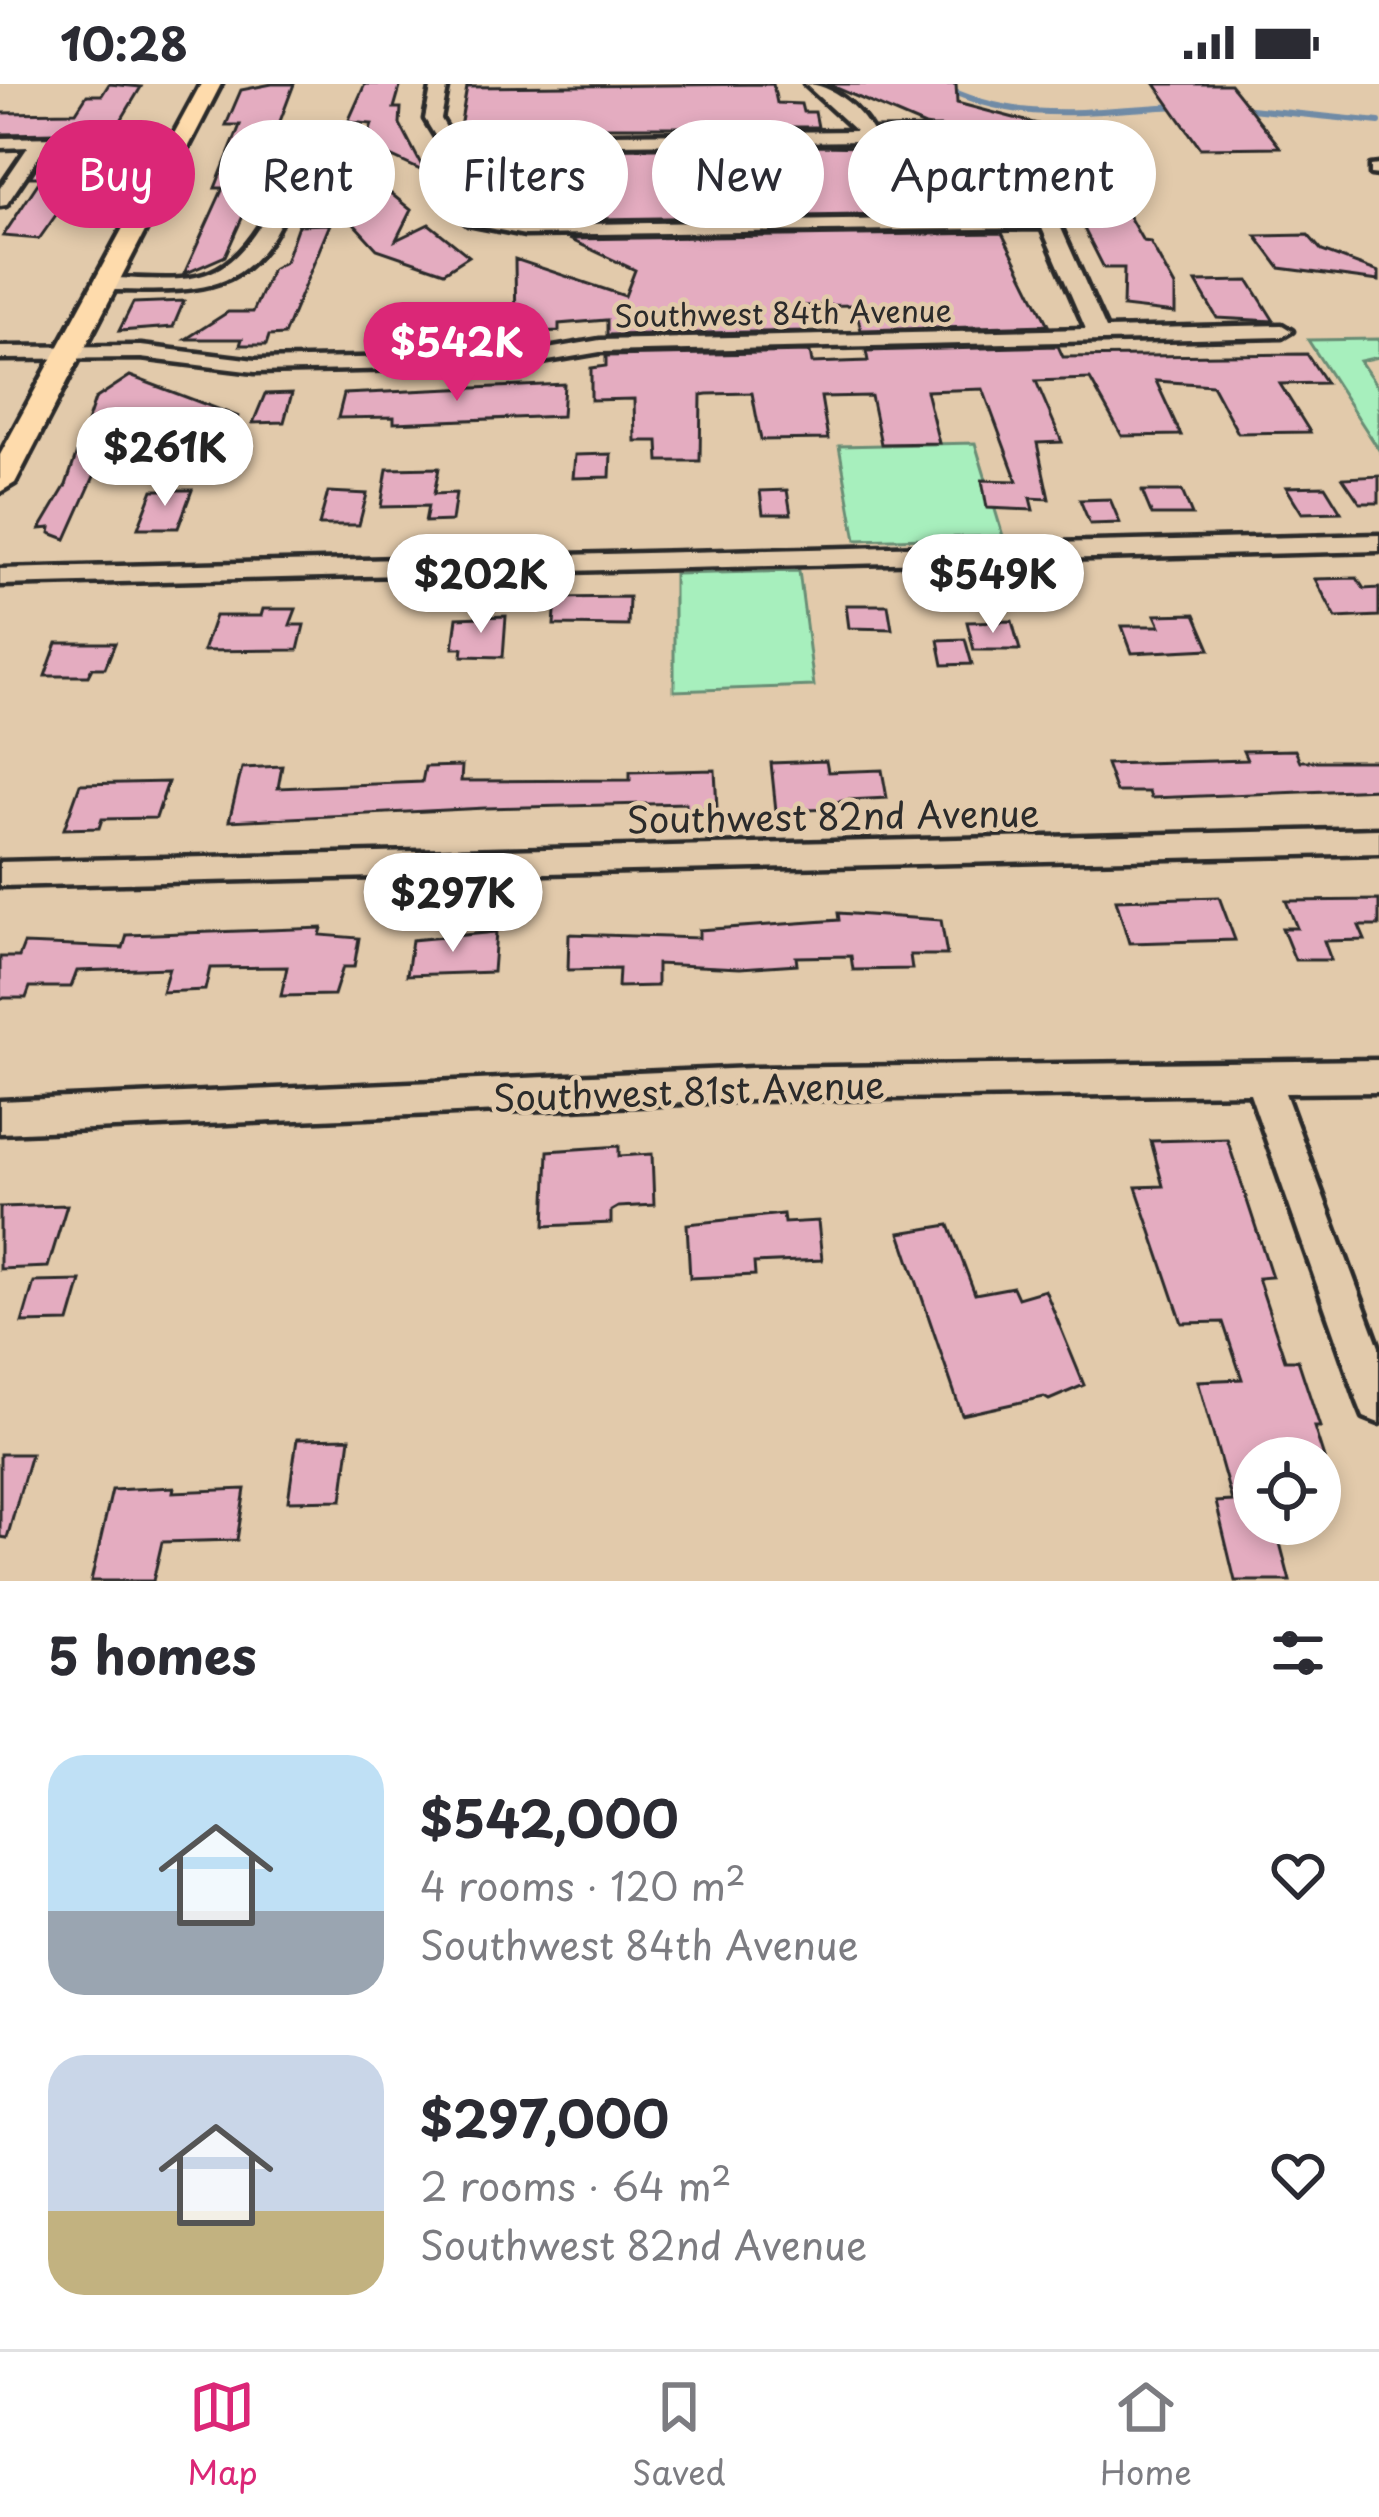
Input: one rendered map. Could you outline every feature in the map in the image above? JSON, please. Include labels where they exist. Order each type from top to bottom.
[{"type":"main road","points":[[192,120],[211,84]]},
{"type":"main road","points":[[0,483],[136,228]]},
{"type":"street","points":[[435,120],[440,84]]},
{"type":"street","points":[[813,84],[858,120]]},
{"type":"street","points":[[628,139],[848,136]]},
{"type":"street","points":[[0,143],[36,142]]},
{"type":"street","points":[[0,201],[36,148]]},
{"type":"street","points":[[628,226],[848,224]]},
{"type":"street","points":[[106,284],[191,283],[235,272],[258,256],[270,228]]},
{"type":"street","points":[[1053,228],[1099,335]]},
{"type":"street","name":"Southwest 84th Avenue","points":[[0,353],[141,352],[278,365],[513,361],[600,346],[1282,331]]},
{"type":"street","points":[[0,578],[1379,543]]},
{"type":"street","name":"Southwest 82nd Avenue","points":[[0,874],[1379,841]]},
{"type":"street","name":"Southwest 81st Avenue","points":[[0,1117],[752,1084],[1379,1076]]},
{"type":"street","points":[[1262,1078],[1379,1402]]},
{"type":"green space","points":[[1379,339],[1379,357],[1360,361],[1379,389],[1379,450],[1308,340]]},
{"type":"green space","points":[[975,443],[1003,536],[856,540],[839,446]]},
{"type":"green space","points":[[799,571],[814,686],[674,691],[674,574]]},
{"type":"building","points":[[109,84],[141,87],[121,120],[36,120],[36,133],[0,134],[0,113],[76,112],[87,95],[102,95]]},
{"type":"building","points":[[294,84],[280,120],[228,120],[241,90]]},
{"type":"building","points":[[365,84],[401,84],[394,108],[401,108],[400,124],[419,169],[395,158],[395,120],[349,120]]},
{"type":"building","points":[[773,84],[777,103],[801,104],[803,112],[815,112],[817,120],[652,120],[652,127],[628,127],[628,120],[461,120],[467,87]]},
{"type":"building","points":[[827,84],[956,84],[957,103],[1022,120],[911,120]]},
{"type":"building","points":[[1155,84],[1230,84],[1280,147],[1200,148]]},
{"type":"building","points":[[824,146],[848,147],[848,215],[824,216]]},
{"type":"building","points":[[628,148],[652,148],[652,218],[628,219]]},
{"type":"building","points":[[36,186],[36,228],[47,228],[39,239],[3,236]]},
{"type":"building","points":[[219,197],[219,228],[238,228],[225,256],[184,274]]},
{"type":"building","points":[[395,197],[411,210],[396,240],[421,228],[434,228],[469,256],[444,272],[377,249],[358,228],[395,228]]},
{"type":"building","points":[[297,228],[328,228],[284,335],[269,336],[266,345],[240,345],[242,339],[186,339],[228,312],[253,312],[272,269],[285,262]]},
{"type":"building","points":[[1084,228],[1136,228],[1143,241],[1150,242],[1175,287],[1175,313],[1123,307],[1124,268],[1104,268]]},
{"type":"building","points":[[1002,233],[1048,325],[861,330],[855,305],[803,306],[807,331],[607,335],[607,320],[559,324],[559,331],[516,333],[515,259],[625,296],[635,270],[569,239]]},
{"type":"building","points":[[1308,235],[1322,251],[1379,272],[1379,281],[1280,268],[1256,236]]},
{"type":"building","points":[[1249,281],[1274,321],[1217,318],[1196,282]]},
{"type":"building","points":[[184,301],[173,327],[119,331],[133,303]]},
{"type":"building","points":[[1058,346],[1063,357],[1307,354],[1326,383],[1280,384],[1310,432],[1238,433],[1212,385],[1156,381],[1181,435],[1122,436],[1090,379],[1036,381],[1062,442],[1037,443],[1049,499],[1030,498],[1033,510],[987,508],[982,480],[1017,481],[983,389],[926,391],[939,443],[881,444],[871,396],[821,397],[828,439],[761,440],[752,393],[701,395],[700,461],[659,461],[658,441],[635,441],[634,399],[591,400],[591,368],[606,366],[606,356],[810,352],[812,363],[868,361],[866,351]]},
{"type":"building","points":[[130,376],[239,417],[133,419],[126,446],[112,447],[107,463],[100,463],[66,539],[50,533],[51,528],[40,529],[66,485],[95,399]]},
{"type":"building","points":[[564,384],[562,416],[394,423],[394,417],[338,418],[344,394]]},
{"type":"building","points":[[292,393],[284,422],[253,423],[265,394]]},
{"type":"building","points":[[611,454],[610,477],[573,478],[575,455]]},
{"type":"building","points":[[439,468],[434,494],[456,493],[452,521],[425,522],[428,506],[381,507],[387,469]]},
{"type":"building","points":[[1379,476],[1379,503],[1360,503],[1343,478]]},
{"type":"building","points":[[1325,486],[1341,512],[1302,513],[1286,487]]},
{"type":"building","points":[[153,490],[192,490],[178,528],[138,528]]},
{"type":"building","points":[[787,490],[791,514],[763,514],[760,491]]},
{"type":"building","points":[[1142,491],[1182,491],[1192,515],[1152,515]]},
{"type":"building","points":[[328,492],[367,494],[359,525],[319,525]]},
{"type":"building","points":[[1110,499],[1120,523],[1090,524],[1080,500]]},
{"type":"building","points":[[1357,578],[1364,589],[1379,588],[1379,616],[1336,618],[1315,579]]},
{"type":"building","points":[[629,597],[628,626],[554,625],[556,598]]},
{"type":"building","points":[[846,605],[888,605],[892,629],[849,628]]},
{"type":"building","points":[[263,609],[296,609],[290,625],[304,625],[298,650],[203,651],[215,616],[261,616]]},
{"type":"building","points":[[1195,614],[1210,649],[1132,653],[1122,626],[1160,626],[1155,615]]},
{"type":"building","points":[[506,616],[503,657],[462,656],[463,648],[453,648],[457,618]]},
{"type":"building","points":[[1012,621],[1020,650],[974,650],[967,622]]},
{"type":"building","points":[[965,639],[972,664],[943,665],[938,640]]},
{"type":"building","points":[[57,643],[115,643],[105,668],[92,668],[88,676],[45,676]]},
{"type":"building","points":[[1295,750],[1300,761],[1379,761],[1379,789],[1151,798],[1149,792],[1116,792],[1106,764],[1247,760],[1243,751]]},
{"type":"building","points":[[826,761],[828,772],[882,770],[887,798],[832,803],[833,809],[776,811],[771,763]]},
{"type":"building","points":[[282,766],[278,788],[422,782],[425,767],[462,766],[461,781],[630,780],[630,772],[715,770],[717,809],[686,809],[686,803],[229,821],[242,768]]},
{"type":"building","points":[[168,782],[156,818],[102,819],[99,828],[64,829],[80,784]]},
{"type":"building","points":[[1219,897],[1235,940],[1129,943],[1116,900]]},
{"type":"building","points":[[1379,900],[1379,926],[1359,926],[1365,940],[1324,941],[1331,960],[1295,960],[1282,928],[1297,928],[1286,901]]},
{"type":"building","points":[[838,913],[941,920],[947,955],[910,955],[912,969],[853,970],[851,956],[796,957],[797,964],[740,968],[657,964],[657,986],[618,987],[619,969],[568,970],[569,934],[699,938],[699,930],[839,920]]},
{"type":"building","points":[[322,928],[320,935],[359,938],[354,967],[343,967],[334,995],[281,996],[287,967],[210,968],[205,990],[162,992],[169,968],[77,971],[71,987],[30,987],[26,998],[0,998],[0,957],[19,957],[24,944],[123,948],[127,935]]},
{"type":"building","points":[[496,932],[493,972],[407,975],[412,940]]},
{"type":"building","points":[[1227,1139],[1272,1277],[1258,1278],[1285,1360],[1298,1360],[1320,1427],[1314,1427],[1317,1437],[1233,1437],[1233,1545],[1281,1545],[1290,1581],[1235,1581],[1216,1502],[1232,1501],[1198,1381],[1242,1379],[1223,1322],[1182,1323],[1136,1187],[1163,1186],[1151,1141]]},
{"type":"building","points":[[619,1146],[619,1156],[652,1154],[654,1205],[618,1207],[611,1211],[611,1223],[545,1226],[548,1151]]},
{"type":"building","points":[[67,1205],[48,1267],[0,1269],[0,1207]]},
{"type":"building","points":[[783,1214],[784,1223],[818,1221],[822,1260],[754,1263],[755,1275],[690,1278],[687,1224]]},
{"type":"building","points":[[949,1225],[975,1294],[1013,1287],[1018,1298],[1045,1290],[1084,1385],[1049,1400],[1044,1397],[962,1415],[900,1233]]},
{"type":"building","points":[[81,1281],[69,1322],[22,1323],[34,1282]]},
{"type":"building","points":[[350,1438],[342,1500],[288,1501],[297,1439]]},
{"type":"building","points":[[0,1454],[31,1454],[7,1538],[0,1537]]},
{"type":"building","points":[[174,1487],[173,1492],[245,1489],[237,1540],[162,1542],[153,1581],[91,1581],[112,1490]]},
{"type":"waterway","points":[[938,84],[968,97],[1028,111],[1182,106]]},
{"type":"waterway","points":[[1241,108],[1379,122]]}]
